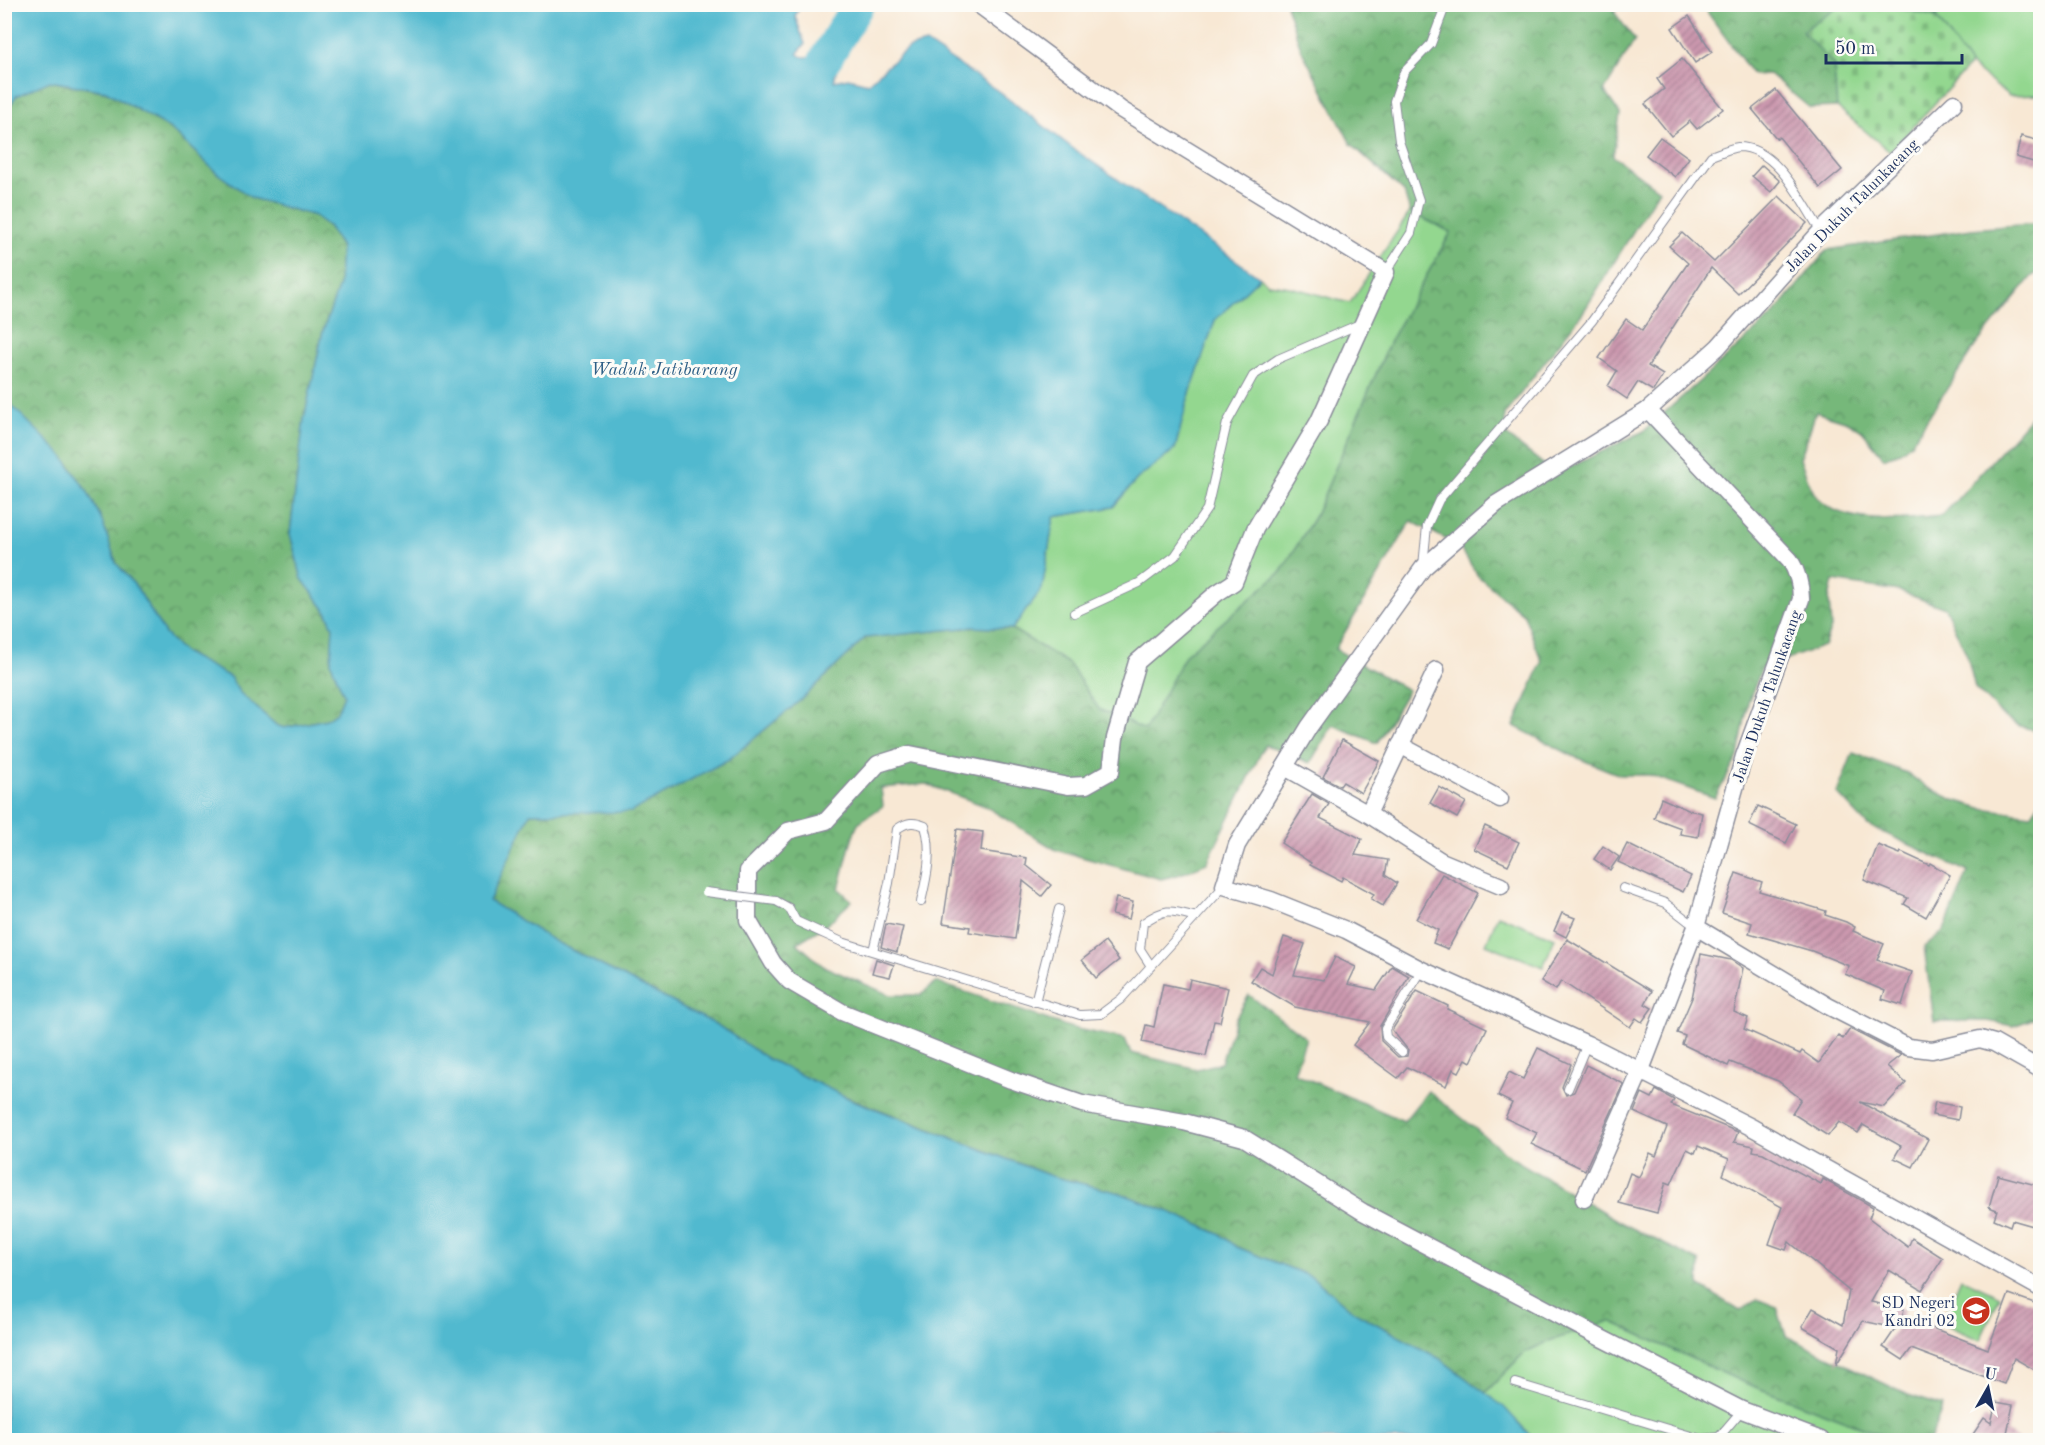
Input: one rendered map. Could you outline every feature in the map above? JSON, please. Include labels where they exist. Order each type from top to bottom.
[{"type":"street","points":[[978,4],[1120,109],[1383,270],[1363,322],[1319,421],[1256,529],[1234,582],[1216,593],[1137,662],[1115,738],[1111,771],[1086,785],[1068,786],[910,754],[878,764],[826,821],[788,831],[748,871],[748,920],[773,963],[789,981],[842,1012],[1011,1080],[1082,1104],[1184,1122],[1244,1138],[1363,1212],[1742,1410],[1821,1440]]},
{"type":"street","name":"Jalan Dukuh Talunkacang","points":[[1224,886],[1237,845],[1309,727],[1423,568],[1496,504],[1648,410],[1718,347],[1821,231],[1953,103]]},
{"type":"street","name":"Jalan Dukuh Talunkacang","points":[[1584,1199],[1641,1070],[1696,927],[1727,809],[1754,723],[1783,654],[1801,599],[1797,571],[1790,560],[1648,410]]},
{"type":"street","points":[[1368,814],[1436,670]]},
{"type":"street","points":[[1400,745],[1500,799]]},
{"type":"street","points":[[1285,767],[1368,814],[1441,861],[1501,886]]},
{"type":"street","points":[[1224,886],[1346,930],[1422,970],[1641,1070],[1753,1128],[2040,1288]]},
{"type":"street","points":[[1696,927],[1828,1006],[1908,1047],[1932,1050],[1980,1039],[1994,1043],[2040,1069]]},
{"type":"lane","points":[[1383,270],[1411,233],[1419,200],[1399,141],[1394,101],[1404,72],[1431,44],[1446,4]]},
{"type":"lane","points":[[1423,568],[1427,526],[1439,500],[1592,321],[1711,156],[1738,147],[1766,155],[1786,178],[1821,231]]},
{"type":"lane","points":[[1074,613],[1139,583],[1175,556],[1207,509],[1227,423],[1253,376],[1278,358],[1363,322]]},
{"type":"lane","points":[[873,951],[889,883],[897,829],[905,823],[917,822],[925,826],[929,838],[928,866],[921,902]]},
{"type":"lane","points":[[706,892],[776,901],[789,908],[796,921],[842,942],[1080,1016],[1101,1014],[1121,999],[1224,886]]},
{"type":"lane","points":[[1623,888],[1665,903],[1696,927]]},
{"type":"lane","points":[[1035,1002],[1059,909]]},
{"type":"lane","points":[[1151,966],[1140,950],[1143,923],[1159,912],[1170,910],[1196,917]]},
{"type":"lane","points":[[1402,1052],[1386,1036],[1385,1029],[1422,970]]},
{"type":"lane","points":[[1568,1089],[1587,1044]]},
{"type":"lane","points":[[1515,1383],[1701,1439],[1719,1437],[1742,1410]]},
{"type":"green space","points":[[1843,4],[1884,5],[1936,17],[1970,65],[1890,152],[1837,107],[1834,65],[1802,31]]},
{"type":"green space","points":[[1286,5],[1620,5],[1614,12],[1635,40],[1604,91],[1620,114],[1613,156],[1659,190],[1584,311],[1505,414],[1505,434],[1556,474],[1644,431],[1772,316],[1827,250],[1972,229],[2040,223],[2040,271],[2032,276],[1975,346],[1912,442],[1900,452],[1884,458],[1862,431],[1848,422],[1816,412],[1800,459],[1809,484],[1817,497],[1828,507],[1842,513],[1858,517],[1894,520],[1942,516],[2040,407],[2040,732],[2020,726],[2005,718],[1975,688],[1967,655],[1945,608],[1899,591],[1833,581],[1829,599],[1831,628],[1824,646],[1762,668],[1748,703],[1738,757],[1715,798],[1650,775],[1620,775],[1575,757],[1514,726],[1542,662],[1524,615],[1478,576],[1459,546],[1411,521],[1335,649],[1408,690],[1377,743],[1333,725],[1310,763],[1265,745],[1207,863],[1181,874],[1161,879],[1056,850],[985,806],[926,784],[881,788],[883,806],[858,823],[851,842],[839,889],[852,901],[825,926],[797,943],[823,966],[890,995],[920,995],[936,982],[1072,1028],[1125,1039],[1131,1053],[1197,1069],[1221,1063],[1236,1017],[1249,995],[1306,1038],[1294,1073],[1404,1121],[1428,1091],[1512,1158],[1620,1222],[1700,1262],[1699,1285],[1740,1311],[1757,1299],[1777,1307],[1786,1336],[1908,1395],[1943,1406],[1930,1440],[1896,1440],[1745,1383],[1610,1321],[1552,1340],[1525,1352],[1485,1393],[1440,1359],[1351,1310],[1312,1277],[1237,1247],[1221,1235],[1172,1213],[1120,1193],[1051,1176],[834,1092],[768,1059],[717,1025],[554,941],[488,901],[530,813],[631,811],[729,759],[803,698],[865,638],[974,627],[1012,629],[1069,664],[1099,709],[1145,730],[1186,654],[1281,572],[1315,516],[1391,339],[1451,232],[1410,212],[1404,192],[1351,144],[1301,49]]},
{"type":"green space","points":[[1695,5],[1843,5],[1803,31],[1834,65],[1837,107],[1810,108],[1769,74],[1753,75],[1705,9]]},
{"type":"green space","points":[[1884,5],[1940,5],[1936,17]]},
{"type":"green space","points":[[1940,5],[2040,5],[2040,95],[2009,96],[1970,65],[1936,17]]},
{"type":"green space","points":[[49,81],[108,92],[171,129],[217,173],[252,198],[315,216],[329,227],[341,247],[339,286],[323,331],[304,419],[290,534],[302,579],[325,609],[333,627],[331,663],[344,695],[337,712],[327,719],[284,728],[276,725],[239,692],[230,677],[183,652],[165,634],[137,588],[116,563],[101,518],[87,491],[5,399],[4,114],[16,96]]},
{"type":"green space","points":[[1410,212],[1451,232],[1391,339],[1315,516],[1281,572],[1186,654],[1145,731],[1099,709],[1069,664],[1012,629],[1042,589],[1054,517],[1113,507],[1137,479],[1175,449],[1187,402],[1215,320],[1260,277],[1268,284],[1289,287],[1350,303]]},
{"type":"green space","points":[[1853,753],[1907,773],[1928,788],[1954,800],[1981,808],[2031,815],[2040,802],[2040,1015],[2038,1017],[2013,1026],[1988,1021],[1934,1021],[1924,947],[1944,930],[1968,872],[1867,825],[1837,793]]},
{"type":"green space","points":[[1498,915],[1555,938],[1543,967],[1486,944]]},
{"type":"green space","points":[[1961,1278],[2000,1296],[1980,1340],[1941,1323]]},
{"type":"green space","points":[[1610,1321],[1745,1383],[1896,1440],[1534,1440],[1519,1423],[1485,1393],[1525,1352],[1552,1340]]},
{"type":"water","name":"Waduk Jatibarang","points":[[5,4],[801,5],[795,16],[805,44],[797,54],[807,57],[817,52],[837,68],[834,81],[848,78],[868,83],[908,48],[926,43],[998,91],[1075,150],[1260,277],[1215,320],[1187,402],[1175,449],[1137,479],[1113,507],[1054,517],[1042,589],[1012,629],[974,627],[865,638],[803,698],[729,759],[631,812],[530,813],[489,901],[554,941],[717,1025],[768,1059],[850,1099],[1051,1176],[1120,1193],[1172,1213],[1221,1235],[1237,1247],[1312,1277],[1351,1310],[1440,1359],[1504,1407],[1534,1440],[5,1440],[5,399],[62,455],[87,491],[101,518],[116,563],[137,588],[165,634],[183,652],[230,677],[239,692],[276,725],[284,728],[327,719],[337,712],[344,695],[331,663],[333,627],[325,609],[302,579],[290,534],[304,419],[323,331],[339,286],[341,247],[329,227],[315,216],[252,198],[217,173],[171,129],[106,91],[50,81],[16,96],[5,114]]},
{"type":"building","points":[[1689,16],[1712,52],[1695,63],[1672,28]]},
{"type":"building","points":[[1682,59],[1723,109],[1697,129],[1690,121],[1671,136],[1645,104],[1664,89],[1657,79]]},
{"type":"building","points":[[1776,90],[1842,170],[1820,188],[1779,137],[1777,139],[1752,109]]},
{"type":"building","points":[[2021,136],[2040,141],[2040,164],[2016,157]]},
{"type":"building","points":[[1660,137],[1689,158],[1675,177],[1646,155]]},
{"type":"building","points":[[1762,165],[1780,181],[1771,192],[1752,176]]},
{"type":"building","points":[[1779,196],[1807,223],[1738,294],[1711,268],[1648,366],[1663,375],[1653,391],[1638,382],[1627,399],[1608,386],[1617,371],[1599,358],[1626,319],[1642,330],[1688,263],[1669,246],[1682,233],[1714,262]]},
{"type":"building","points":[[1342,740],[1379,761],[1361,793],[1343,782],[1340,786],[1323,777]]},
{"type":"building","points":[[1439,787],[1466,802],[1457,818],[1430,803]]},
{"type":"building","points":[[1312,794],[1329,804],[1320,818],[1362,839],[1355,855],[1388,860],[1385,875],[1397,883],[1383,906],[1371,899],[1374,894],[1343,877],[1341,881],[1310,865],[1311,863],[1281,843]]},
{"type":"building","points":[[1661,798],[1688,810],[1702,813],[1698,837],[1680,834],[1681,828],[1654,818]]},
{"type":"building","points":[[1758,806],[1796,824],[1786,843],[1749,825]]},
{"type":"building","points":[[1485,826],[1519,842],[1508,865],[1474,849]]},
{"type":"building","points":[[957,829],[983,832],[981,851],[1027,858],[1026,865],[1051,885],[1042,896],[1023,881],[1015,939],[969,932],[970,927],[943,923]]},
{"type":"building","points":[[1627,844],[1691,876],[1683,892],[1618,862]]},
{"type":"building","points":[[1878,845],[1900,854],[1901,852],[1929,865],[1930,863],[1950,875],[1926,917],[1904,904],[1908,898],[1864,880]]},
{"type":"building","points":[[1603,846],[1619,857],[1610,870],[1594,859]]},
{"type":"building","points":[[1736,873],[1762,882],[1759,891],[1826,911],[1825,915],[1855,927],[1853,931],[1884,944],[1877,960],[1912,972],[1902,1005],[1882,999],[1885,991],[1845,974],[1849,966],[1812,951],[1749,933],[1752,923],[1722,913]]},
{"type":"building","points":[[1442,874],[1478,893],[1448,949],[1433,943],[1438,930],[1416,919]]},
{"type":"building","points":[[1116,898],[1133,902],[1129,919],[1112,915]]},
{"type":"building","points":[[1562,913],[1575,918],[1566,937],[1554,931]]},
{"type":"building","points":[[886,924],[903,927],[897,952],[881,947]]},
{"type":"building","points":[[1284,937],[1305,944],[1294,975],[1324,980],[1335,957],[1356,967],[1348,984],[1376,990],[1392,966],[1409,976],[1380,1026],[1381,1041],[1398,1057],[1407,1056],[1408,1050],[1392,1030],[1417,991],[1448,1006],[1447,1009],[1487,1028],[1471,1062],[1466,1059],[1459,1072],[1453,1069],[1446,1086],[1407,1067],[1398,1078],[1353,1045],[1370,1022],[1295,1007],[1251,981],[1260,967],[1272,974]]},
{"type":"building","points":[[1567,939],[1652,991],[1645,1004],[1652,1008],[1642,1022],[1636,1018],[1630,1027],[1561,981],[1556,990],[1541,981]]},
{"type":"building","points":[[1105,942],[1119,960],[1096,978],[1082,960]]},
{"type":"building","points":[[1701,954],[1731,960],[1743,968],[1734,1012],[1748,1018],[1744,1029],[1800,1054],[1802,1051],[1819,1063],[1838,1036],[1843,1039],[1850,1029],[1901,1055],[1887,1066],[1906,1083],[1884,1107],[1860,1102],[1928,1139],[1913,1167],[1894,1158],[1901,1146],[1863,1125],[1858,1133],[1839,1122],[1828,1136],[1792,1113],[1801,1099],[1778,1081],[1730,1062],[1728,1066],[1682,1044],[1685,1036],[1677,1033],[1692,998]]},
{"type":"building","points":[[876,959],[894,965],[890,977],[872,973]]},
{"type":"building","points":[[1190,979],[1228,988],[1220,1022],[1214,1021],[1206,1056],[1142,1042],[1146,1025],[1154,1027],[1163,984],[1188,989]]},
{"type":"building","points":[[1538,1048],[1571,1064],[1562,1087],[1566,1095],[1574,1092],[1586,1065],[1624,1084],[1585,1170],[1531,1144],[1537,1133],[1505,1118],[1512,1103],[1498,1096],[1509,1072],[1523,1079]]},
{"type":"building","points":[[1656,1090],[1674,1100],[1671,1105],[1738,1132],[1734,1142],[1754,1146],[1753,1151],[1763,1153],[1821,1184],[1823,1179],[1873,1207],[1869,1218],[1908,1247],[1912,1238],[1943,1258],[1922,1290],[1889,1270],[1871,1302],[1904,1309],[1902,1319],[1903,1317],[1988,1349],[2009,1294],[2040,1305],[2040,1373],[2014,1358],[2004,1384],[1911,1349],[1903,1360],[1883,1347],[1896,1328],[1863,1321],[1836,1365],[1839,1348],[1802,1327],[1813,1308],[1843,1325],[1849,1291],[1789,1242],[1786,1250],[1769,1244],[1782,1207],[1723,1175],[1729,1159],[1698,1146],[1695,1153],[1687,1149],[1671,1184],[1666,1182],[1657,1213],[1619,1203],[1630,1173],[1639,1177],[1650,1153],[1656,1156],[1667,1127],[1634,1112],[1642,1093],[1652,1098]]},
{"type":"building","points":[[1935,1102],[1960,1107],[1958,1120],[1932,1115]]},
{"type":"building","points":[[1998,1175],[2040,1186],[2040,1228],[2012,1220],[2010,1226],[1994,1219],[1997,1210],[1989,1207]]},
{"type":"building","points":[[1996,1402],[2013,1405],[2007,1433],[2018,1440],[1969,1440],[1984,1418],[1991,1423]]},
{"type":"waterway","points":[[825,60],[858,4]]},
{"type":"place","name":"SD Negeri Kandri 02","points":[[1976,1311]]}]
